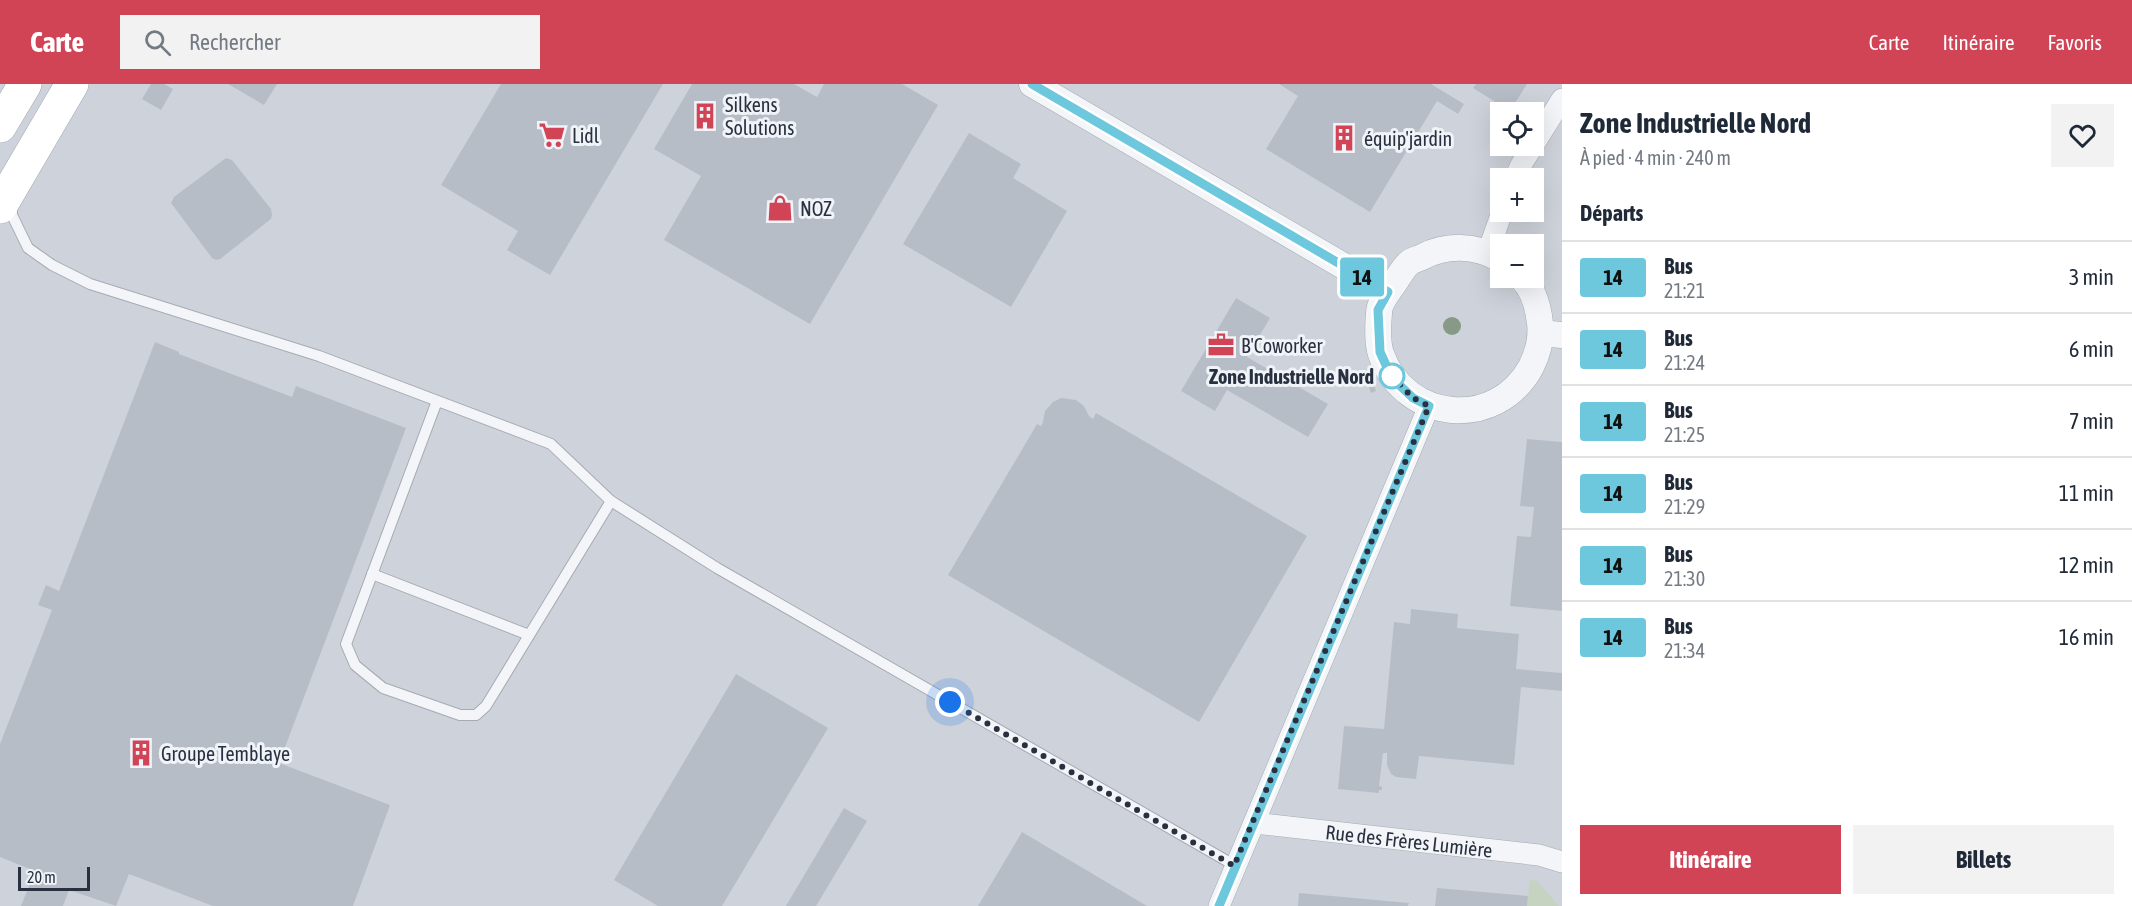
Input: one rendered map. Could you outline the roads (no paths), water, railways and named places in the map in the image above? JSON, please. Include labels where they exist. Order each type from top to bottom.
[{"type":"main road","points":[[0,126],[25,84]]},
{"type":"main road","points":[[6,196],[72,84]]},
{"type":"street","points":[[1032,84],[1388,292]]},
{"type":"street","points":[[1520,168],[1562,99]]},
{"type":"street","points":[[1490,254],[1460,247],[1435,250],[1409,263],[1378,310],[1380,352],[1392,378],[1413,398],[1429,406],[1457,411],[1485,407],[1502,399],[1523,380],[1552,334],[1529,288]]},
{"type":"street","points":[[1219,906],[1429,406]]},
{"type":"street","name":"Rue des Frères Lumière","points":[[1254,823],[1539,855],[1562,862]]},
{"type":"lane","points":[[6,196],[12,215],[28,248],[52,266],[90,284],[319,356],[550,444],[611,501],[717,568],[1234,866]]},
{"type":"lane","points":[[437,401],[346,644],[355,664],[383,688],[460,715],[476,715],[486,706],[611,501]]},
{"type":"lane","points":[[372,574],[529,635]]},
{"type":"place","name":"Silkens Solutions","points":[[705,116]]},
{"type":"place","name":"Lidl","points":[[552,135]]},
{"type":"place","name":"équip'jardin","points":[[1344,138]]},
{"type":"place","name":"NOZ","points":[[780,208]]},
{"type":"place","name":"B'Coworker","points":[[1221,345]]},
{"type":"place","name":"Zone Industrielle Nord","points":[[1392,376]]},
{"type":"place","name":"Groupe Temblaye","points":[[141,753]]}]
